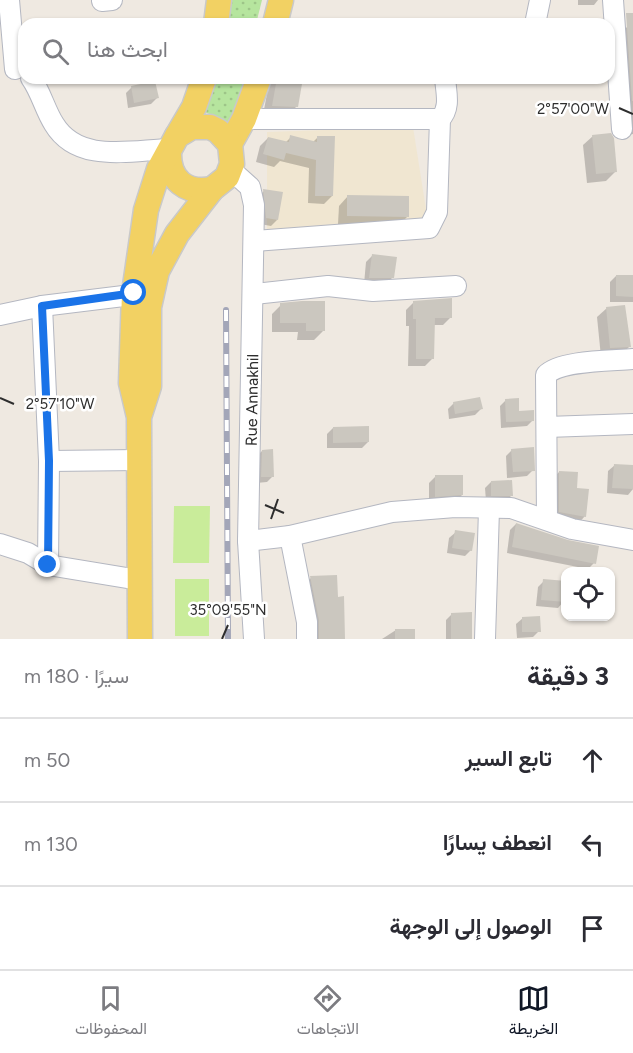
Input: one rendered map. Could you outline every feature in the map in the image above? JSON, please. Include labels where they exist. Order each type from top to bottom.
[{"type":"main road","points":[[217,18],[219,0]]},
{"type":"main road","points":[[276,18],[281,0]]},
{"type":"main road","points":[[140,639],[139,417],[131,383],[143,293],[146,210],[159,169],[194,106],[202,84]]},
{"type":"main road","points":[[230,144],[244,119],[257,84]]},
{"type":"main road","points":[[143,293],[181,228],[212,189],[227,177],[231,170],[233,157],[230,144],[218,131],[210,127],[192,127],[172,146],[173,176],[180,184],[190,189],[212,189]]},
{"type":"street","points":[[9,0],[18,72]]},
{"type":"street","points":[[536,18],[540,0]]},
{"type":"street","points":[[613,0],[614,18]]},
{"type":"street","points":[[615,29],[622,129]]},
{"type":"street","points":[[26,84],[52,123],[71,144],[95,152],[172,146]]},
{"type":"street","points":[[254,241],[429,228],[437,212],[440,119],[447,105],[445,84]]},
{"type":"street","points":[[244,119],[440,119]]},
{"type":"street","name":"Rue Annakhil","points":[[231,170],[246,181],[253,195],[254,294],[248,542],[254,639]]},
{"type":"street","points":[[254,294],[328,286],[373,291],[456,286]]},
{"type":"street","points":[[0,315],[42,306],[143,293]]},
{"type":"street","points":[[42,306],[49,461],[48,565]]},
{"type":"street","points":[[547,519],[546,375],[551,370],[563,366],[633,359]]},
{"type":"street","points":[[548,427],[633,424]]},
{"type":"street","points":[[49,461],[140,460]]},
{"type":"street","points":[[248,542],[290,536],[392,512],[454,507],[511,508],[572,529],[633,540]]},
{"type":"street","points":[[485,639],[489,509]]},
{"type":"street","points":[[290,536],[307,622],[306,639]]},
{"type":"street","points":[[0,544],[28,553],[48,565],[139,580]]},
{"type":"shaded area","points":[[413,127],[428,222],[267,230],[267,132]]},
{"type":"green space","points":[[224,0],[262,0],[258,18],[222,18]]},
{"type":"green space","points":[[209,84],[242,84],[232,124],[200,110]]},
{"type":"green space","points":[[174,506],[210,506],[209,563],[173,563]]},
{"type":"green space","points":[[175,579],[209,579],[209,636],[175,636]]},
{"type":"building","points":[[626,13],[633,13],[633,101],[632,101]]},
{"type":"building","points":[[156,84],[159,98],[134,103],[131,86]]},
{"type":"building","points":[[276,84],[302,84],[298,107],[272,106]]},
{"type":"building","points":[[611,133],[614,138],[617,172],[596,174],[592,135]]},
{"type":"building","points":[[290,135],[317,142],[317,136],[335,136],[333,196],[315,196],[316,160],[286,153],[284,160],[263,154],[268,137],[289,142]]},
{"type":"building","points":[[263,189],[283,192],[278,220],[266,218]]},
{"type":"building","points":[[347,195],[409,196],[409,217],[347,216]]},
{"type":"building","points":[[372,254],[397,257],[394,278],[369,278]]},
{"type":"building","points":[[616,275],[633,275],[633,297],[616,296]]},
{"type":"building","points":[[452,298],[452,318],[435,318],[434,359],[416,359],[416,319],[413,319],[413,301]]},
{"type":"building","points":[[325,301],[325,331],[306,331],[306,323],[280,323],[280,303]]},
{"type":"building","points":[[625,305],[631,347],[610,348],[606,307]]},
{"type":"building","points":[[480,397],[483,409],[455,414],[453,402]]},
{"type":"building","points":[[519,398],[519,411],[534,410],[534,421],[506,422],[505,399]]},
{"type":"building","points":[[369,426],[369,442],[333,443],[333,427]]},
{"type":"building","points":[[534,447],[535,471],[513,472],[511,449]]},
{"type":"building","points":[[273,449],[274,477],[261,477],[262,450]]},
{"type":"building","points":[[614,464],[633,465],[633,489],[612,488]]},
{"type":"building","points":[[559,471],[578,472],[577,488],[589,489],[586,517],[559,512]]},
{"type":"building","points":[[435,475],[463,475],[463,495],[435,497]]},
{"type":"building","points":[[512,480],[513,496],[491,496],[491,481]]},
{"type":"building","points":[[516,523],[568,540],[599,546],[596,564],[512,547]]},
{"type":"building","points":[[455,530],[475,533],[472,551],[452,548]]},
{"type":"building","points":[[337,575],[338,597],[344,596],[345,639],[319,639],[319,620],[310,576]]},
{"type":"building","points":[[543,579],[561,581],[561,602],[541,600]]},
{"type":"building","points":[[472,612],[472,639],[451,639],[451,613]]},
{"type":"building","points":[[540,616],[541,632],[522,632],[522,617]]},
{"type":"building","points":[[395,629],[415,629],[415,639],[395,639]]},
{"type":"railway","points":[[226,310],[228,639]]},
{"type":"route","points":[[48,565],[49,461],[42,306],[134,293]]}]
